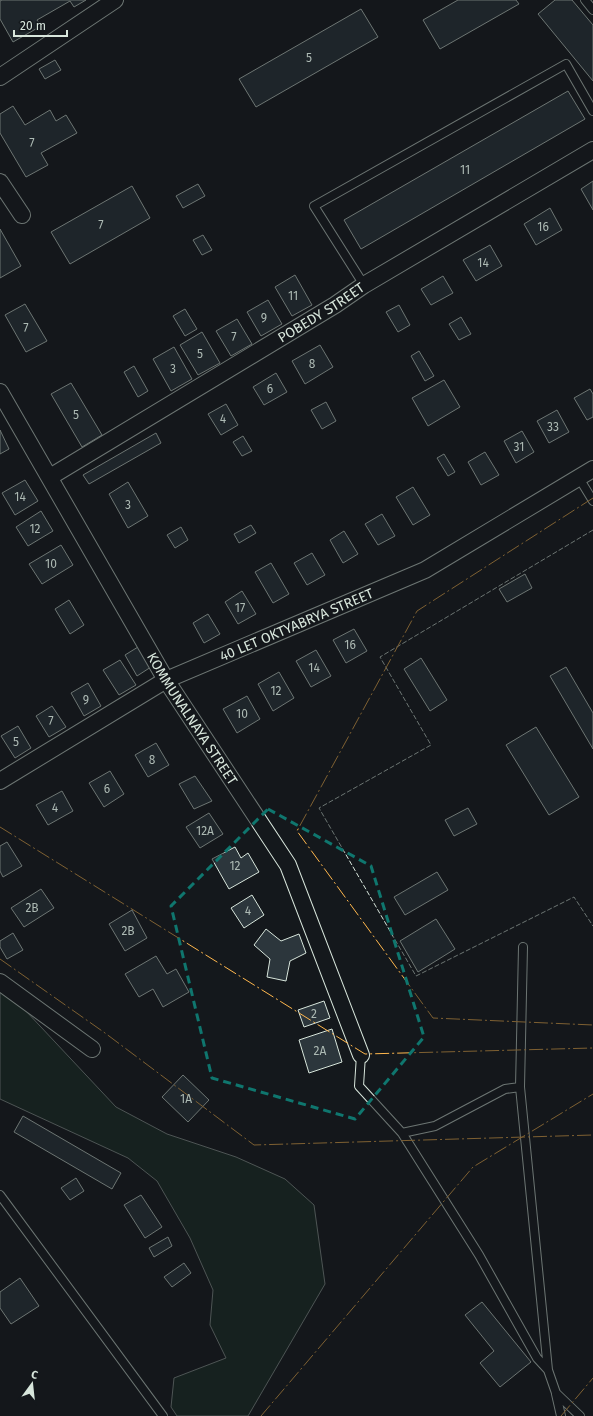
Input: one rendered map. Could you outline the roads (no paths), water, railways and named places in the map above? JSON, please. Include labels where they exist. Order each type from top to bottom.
[{"type":"street","points":[[0,76],[115,0]]},
{"type":"street","name":"POBEDY STREET","points":[[50,477],[335,305],[364,284],[593,150]]},
{"type":"street","points":[[0,182],[22,215]]},
{"type":"street","name":"KOMMUNALNAYA STREET","points":[[0,392],[166,680],[288,865],[361,1055]]},
{"type":"street","name":"40 LET OKTYABRYA STREET","points":[[0,781],[166,680],[425,570],[593,469]]},
{"type":"street","points":[[0,982],[92,1049]]},
{"type":"lane","points":[[585,0],[593,10]]},
{"type":"lane","points":[[364,284],[314,206],[566,64],[593,111]]},
{"type":"lane","points":[[579,478],[593,501]]},
{"type":"lane","points":[[523,947],[520,1088],[548,1370],[556,1393],[561,1416]]},
{"type":"lane","points":[[361,1055],[359,1086],[402,1133],[479,1255],[537,1358],[548,1370]]},
{"type":"lane","points":[[402,1133],[435,1126],[505,1089],[520,1088]]},
{"type":"lane","points":[[0,1195],[163,1416]]},
{"type":"lane","points":[[556,1393],[580,1416]]}]
